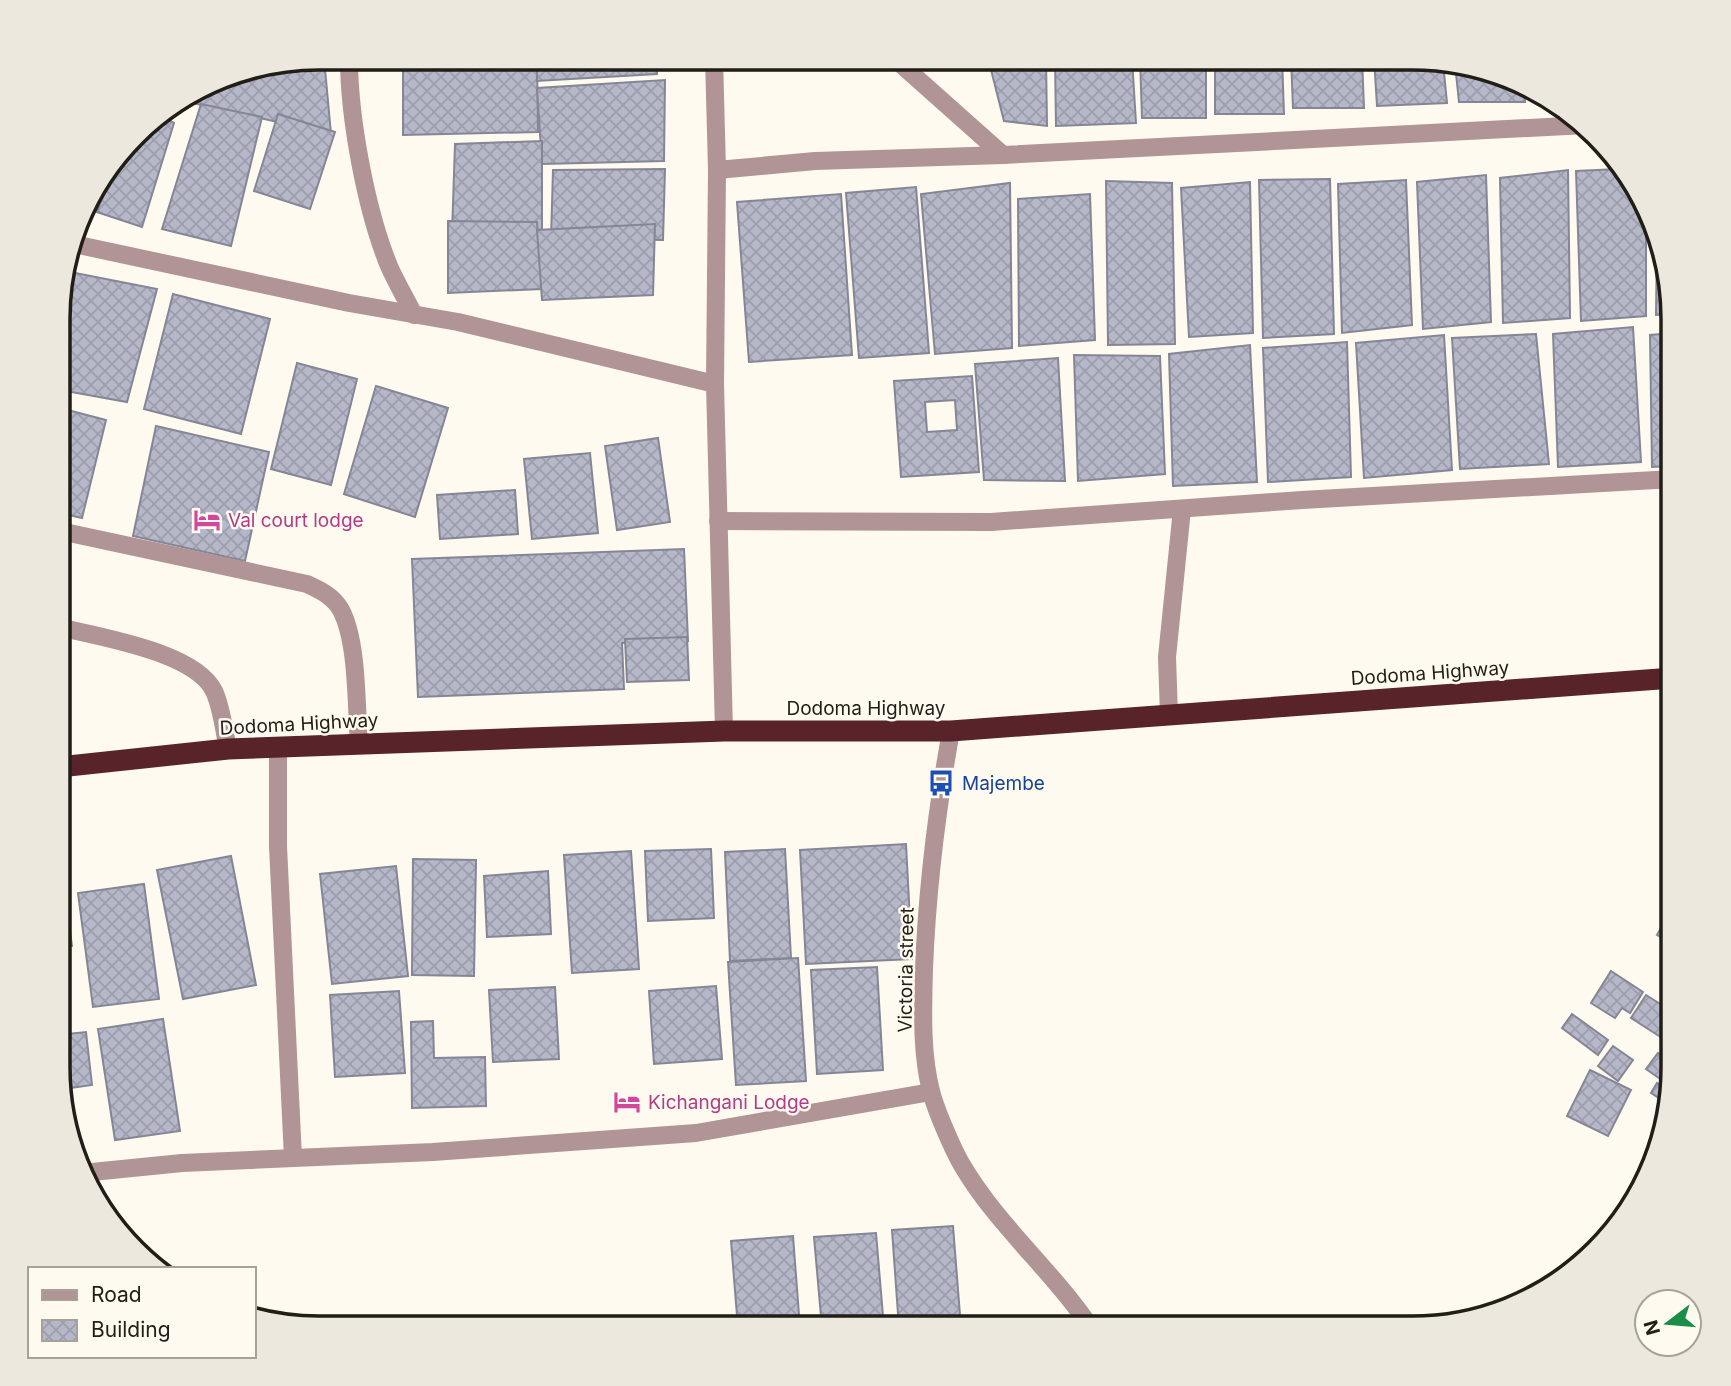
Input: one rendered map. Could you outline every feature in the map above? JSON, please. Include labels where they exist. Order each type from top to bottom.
[{"type":"highway","name":"Dodoma Highway","points":[[71,766],[228,749],[278,747],[724,732],[951,731],[1661,679]]},
{"type":"street","points":[[349,70],[362,163],[374,222],[390,266],[414,315]]},
{"type":"street","points":[[714,70],[717,170],[715,384],[724,732]]},
{"type":"street","points":[[907,70],[1003,155]]},
{"type":"street","points":[[717,170],[815,161],[1003,155],[1569,126]]},
{"type":"street","points":[[81,245],[335,300],[458,322],[715,384]]},
{"type":"street","points":[[718,521],[990,522],[1423,492],[1661,481]]},
{"type":"street","points":[[1169,715],[1167,657],[1182,509]]},
{"type":"street","points":[[70,533],[307,584],[326,594],[340,609],[351,638],[359,744]]},
{"type":"street","points":[[70,629],[187,664],[205,678],[215,693],[228,749]]},
{"type":"street","name":"Victoria street","points":[[951,731],[942,783],[925,928],[922,1020],[931,1092],[960,1163],[986,1202],[1048,1272],[1082,1316]]},
{"type":"street","points":[[278,747],[278,846],[293,1158]]},
{"type":"street","points":[[94,1172],[181,1163],[445,1151],[696,1133],[931,1092]]},
{"type":"building","points":[[325,70],[331,134],[194,103],[255,78],[287,72]]},
{"type":"building","points":[[403,70],[537,70],[538,132],[403,135]]},
{"type":"building","points":[[537,70],[657,70],[657,74],[537,81]]},
{"type":"building","points":[[991,70],[1046,70],[1047,126],[1004,121]]},
{"type":"building","points":[[1055,70],[1133,70],[1136,123],[1056,126]]},
{"type":"building","points":[[1140,70],[1206,70],[1206,118],[1142,118]]},
{"type":"building","points":[[1215,70],[1282,70],[1284,114],[1215,114]]},
{"type":"building","points":[[1291,70],[1362,70],[1364,108],[1293,108]]},
{"type":"building","points":[[1375,70],[1444,72],[1447,103],[1377,106]]},
{"type":"building","points":[[1456,74],[1507,89],[1525,97],[1525,102],[1459,102]]},
{"type":"building","points":[[665,80],[664,161],[542,164],[537,88]]},
{"type":"building","points":[[201,104],[262,117],[231,246],[162,229]]},
{"type":"building","points":[[278,114],[335,132],[310,209],[254,191]]},
{"type":"building","points":[[167,121],[174,123],[142,227],[97,212],[103,195],[121,167]]},
{"type":"building","points":[[542,141],[542,237],[452,234],[455,144]]},
{"type":"building","points":[[665,169],[663,240],[551,239],[553,170]]},
{"type":"building","points":[[1611,169],[1635,209],[1646,234],[1646,316],[1581,321],[1576,171]]},
{"type":"building","points":[[1568,170],[1570,318],[1503,323],[1500,178]]},
{"type":"building","points":[[1486,175],[1491,322],[1423,329],[1417,182]]},
{"type":"building","points":[[1330,179],[1334,334],[1263,338],[1259,180]]},
{"type":"building","points":[[1406,180],[1412,325],[1342,333],[1338,184]]},
{"type":"building","points":[[1106,181],[1172,183],[1175,344],[1108,345]]},
{"type":"building","points":[[1250,182],[1253,333],[1189,337],[1181,188]]},
{"type":"building","points":[[1010,183],[1012,348],[935,354],[921,194]]},
{"type":"building","points":[[916,187],[929,353],[859,358],[846,193]]},
{"type":"building","points":[[841,194],[852,355],[749,362],[737,202]]},
{"type":"building","points":[[1090,194],[1095,340],[1019,346],[1018,199]]},
{"type":"building","points":[[448,221],[537,222],[542,289],[448,293]]},
{"type":"building","points":[[655,224],[653,295],[542,300],[537,230]]},
{"type":"building","points":[[75,273],[157,289],[127,402],[70,392],[70,319]]},
{"type":"building","points":[[1657,274],[1661,315],[1656,315]]},
{"type":"building","points":[[173,294],[270,319],[241,434],[144,409]]},
{"type":"building","points":[[1633,327],[1641,462],[1558,467],[1553,334]]},
{"type":"building","points":[[1536,334],[1549,464],[1460,469],[1452,338]]},
{"type":"building","points":[[1661,334],[1661,467],[1652,467],[1650,335]]},
{"type":"building","points":[[1444,335],[1452,470],[1364,478],[1356,343]]},
{"type":"building","points":[[1347,342],[1351,477],[1268,482],[1263,348]]},
{"type":"building","points":[[1250,345],[1257,482],[1173,486],[1169,354]]},
{"type":"building","points":[[1074,355],[1160,356],[1165,474],[1078,481]]},
{"type":"building","points":[[1058,358],[1065,481],[984,480],[975,364]]},
{"type":"building","points":[[297,363],[357,379],[331,485],[271,469]]},
{"type":"building","points":[[972,376],[979,472],[901,477],[894,381]],"holes":[[[955,400],[957,430],[927,432],[925,402]]]},
{"type":"building","points":[[376,386],[448,408],[415,517],[344,494]]},
{"type":"building","points":[[70,411],[106,420],[82,518],[70,515]]},
{"type":"building","points":[[156,426],[269,452],[245,561],[133,536]]},
{"type":"building","points":[[658,438],[670,522],[617,530],[605,446]]},
{"type":"building","points":[[590,453],[598,533],[532,539],[524,459]]},
{"type":"building","points":[[515,490],[518,534],[440,539],[437,495]]},
{"type":"building","points":[[684,549],[688,641],[622,643],[624,689],[418,697],[412,559]]},
{"type":"building","points":[[687,637],[689,680],[627,682],[625,639]]},
{"type":"building","points":[[906,844],[912,959],[806,964],[800,850]]},
{"type":"building","points":[[711,849],[714,918],[648,921],[645,851]]},
{"type":"building","points":[[785,849],[791,958],[730,961],[725,852]]},
{"type":"building","points":[[631,851],[639,969],[572,973],[564,855]]},
{"type":"building","points":[[231,856],[256,985],[183,999],[157,870]]},
{"type":"building","points":[[413,859],[476,860],[474,976],[412,975]]},
{"type":"building","points":[[396,866],[408,976],[332,984],[320,874]]},
{"type":"building","points":[[548,871],[551,934],[487,937],[484,876]]},
{"type":"building","points":[[144,884],[159,999],[93,1007],[78,893]]},
{"type":"building","points":[[798,958],[806,1081],[736,1085],[728,962]]},
{"type":"building","points":[[877,967],[883,1070],[817,1074],[811,970]]},
{"type":"building","points":[[1611,971],[1643,992],[1630,1013],[1622,1008],[1615,1018],[1591,1003]]},
{"type":"building","points":[[716,986],[722,1059],[654,1064],[649,991]]},
{"type":"building","points":[[555,987],[559,1059],[493,1062],[489,990]]},
{"type":"building","points":[[399,991],[405,1073],[335,1077],[330,995]]},
{"type":"building","points":[[1646,995],[1660,1004],[1660,1037],[1631,1018]]},
{"type":"building","points":[[1572,1014],[1608,1040],[1598,1055],[1562,1028]]},
{"type":"building","points":[[163,1019],[180,1131],[115,1140],[98,1029]]},
{"type":"building","points":[[433,1021],[434,1058],[485,1057],[486,1106],[412,1108],[411,1022]]},
{"type":"building","points":[[86,1032],[92,1085],[71,1088],[71,1034]]},
{"type":"building","points":[[1613,1046],[1633,1060],[1618,1081],[1598,1066]]},
{"type":"building","points":[[1658,1053],[1660,1054],[1660,1079],[1646,1069]]},
{"type":"building","points":[[1590,1070],[1631,1090],[1608,1136],[1567,1116]]},
{"type":"building","points":[[1657,1083],[1660,1085],[1659,1098],[1651,1093]]},
{"type":"building","points":[[953,1226],[960,1316],[898,1316],[892,1230]]},
{"type":"building","points":[[876,1233],[883,1316],[821,1316],[814,1237]]},
{"type":"building","points":[[793,1236],[799,1316],[737,1316],[731,1241]]},
{"type":"place","name":"Val court lodge","points":[[207,520]]},
{"type":"place","name":"Majembe","points":[[941,783]]},
{"type":"place","name":"Kichangani Lodge","points":[[627,1102]]}]
